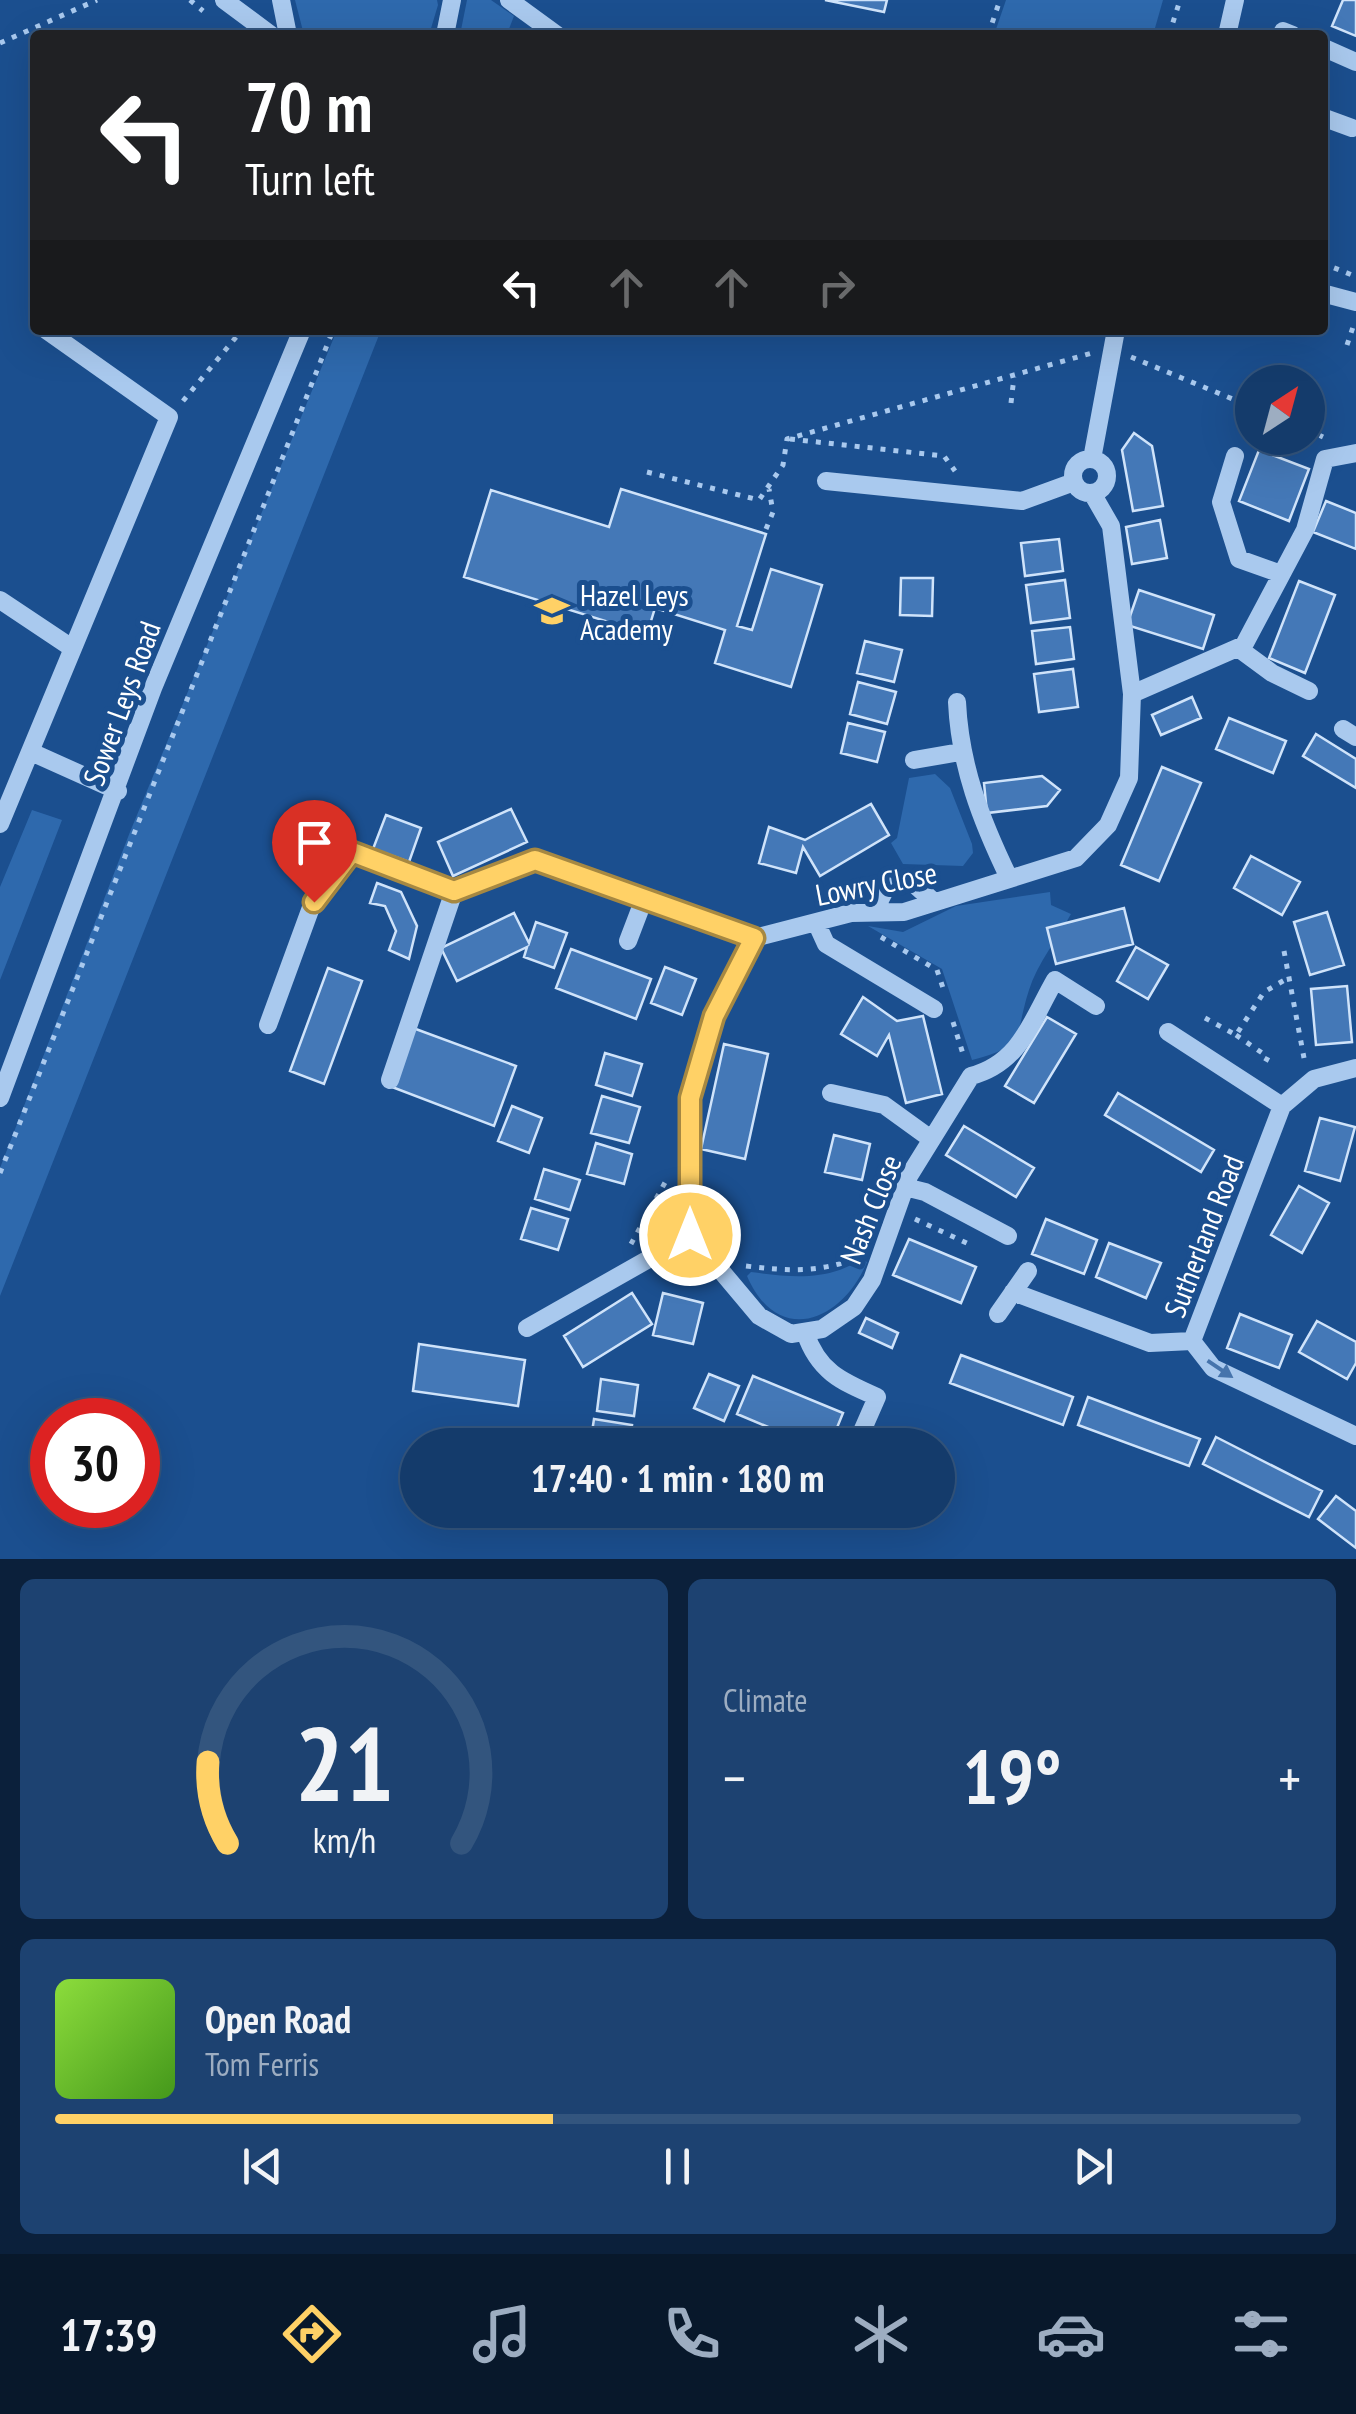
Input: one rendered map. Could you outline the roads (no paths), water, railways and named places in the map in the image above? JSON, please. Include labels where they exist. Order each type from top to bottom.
[{"type":"street","points":[[224,0],[264,30]]},
{"type":"street","points":[[282,0],[287,30]]},
{"type":"street","points":[[446,30],[452,0]]},
{"type":"street","points":[[508,0],[550,30]]},
{"type":"street","points":[[1229,30],[1235,0]]},
{"type":"street","points":[[1328,50],[1356,62]]},
{"type":"street","points":[[1328,119],[1352,128]]},
{"type":"street","points":[[1328,295],[1356,302]]},
{"type":"street","points":[[0,824],[169,417],[53,335]]},
{"type":"street","name":"Sower Leys Road","points":[[0,1098],[118,791],[153,688],[300,335]]},
{"type":"street","name":"Lowry Close","points":[[1092,459],[1115,335]]},
{"type":"street","points":[[1132,694],[1244,645],[1304,530],[1325,459],[1356,452]]},
{"type":"street","points":[[1236,456],[1222,502],[1239,559],[1281,574]]},
{"type":"street","name":"Lowry Close","points":[[1074,482],[1076,466],[1092,459]]},
{"type":"street","name":"Lowry Close","points":[[754,938],[816,922],[874,912],[904,912],[1076,858],[1108,826],[1128,778],[1132,694],[1111,526],[1092,493],[1102,489],[1107,479],[1102,464],[1092,459]]},
{"type":"street","points":[[826,481],[1022,501],[1074,482],[1081,491],[1092,493]]},
{"type":"street","points":[[0,600],[72,648]]},
{"type":"street","points":[[1238,648],[1272,673],[1309,692]]},
{"type":"street","points":[[956,702],[960,752],[986,831],[1008,878]]},
{"type":"street","points":[[32,752],[118,791]]},
{"type":"street","points":[[914,760],[960,752]]},
{"type":"street","points":[[268,1026],[314,902],[347,850],[454,891],[535,860],[754,938],[714,1016],[690,1098],[690,1235],[759,1316],[791,1334],[806,1332],[814,1359],[835,1379],[877,1397],[863,1428]]},
{"type":"street","points":[[874,912],[889,882],[914,884],[934,902]]},
{"type":"street","points":[[390,1080],[454,891]]},
{"type":"street","points":[[628,941],[644,899]]},
{"type":"street","points":[[816,922],[826,944],[934,1009]]},
{"type":"street","name":"Nash Close","points":[[806,1332],[822,1329],[854,1307],[879,1260],[905,1186],[953,1103],[971,1076],[998,1069],[1012,1054],[1055,980],[1096,1006]]},
{"type":"street","points":[[1168,1032],[1282,1106]]},
{"type":"street","name":"Sutherland Road","points":[[1356,1068],[1314,1079],[1282,1106],[1192,1341],[1213,1368],[1356,1436]]},
{"type":"street","points":[[831,1093],[884,1105],[932,1139]]},
{"type":"street","points":[[905,1186],[925,1192],[1008,1236]]},
{"type":"street","points":[[527,1328],[690,1235]]},
{"type":"street","points":[[998,1314],[1028,1271]]},
{"type":"street","points":[[1013,1292],[1150,1343],[1192,1341]]},
{"type":"place","name":"Hazel Leys Academy","points":[[552,611]]}]
